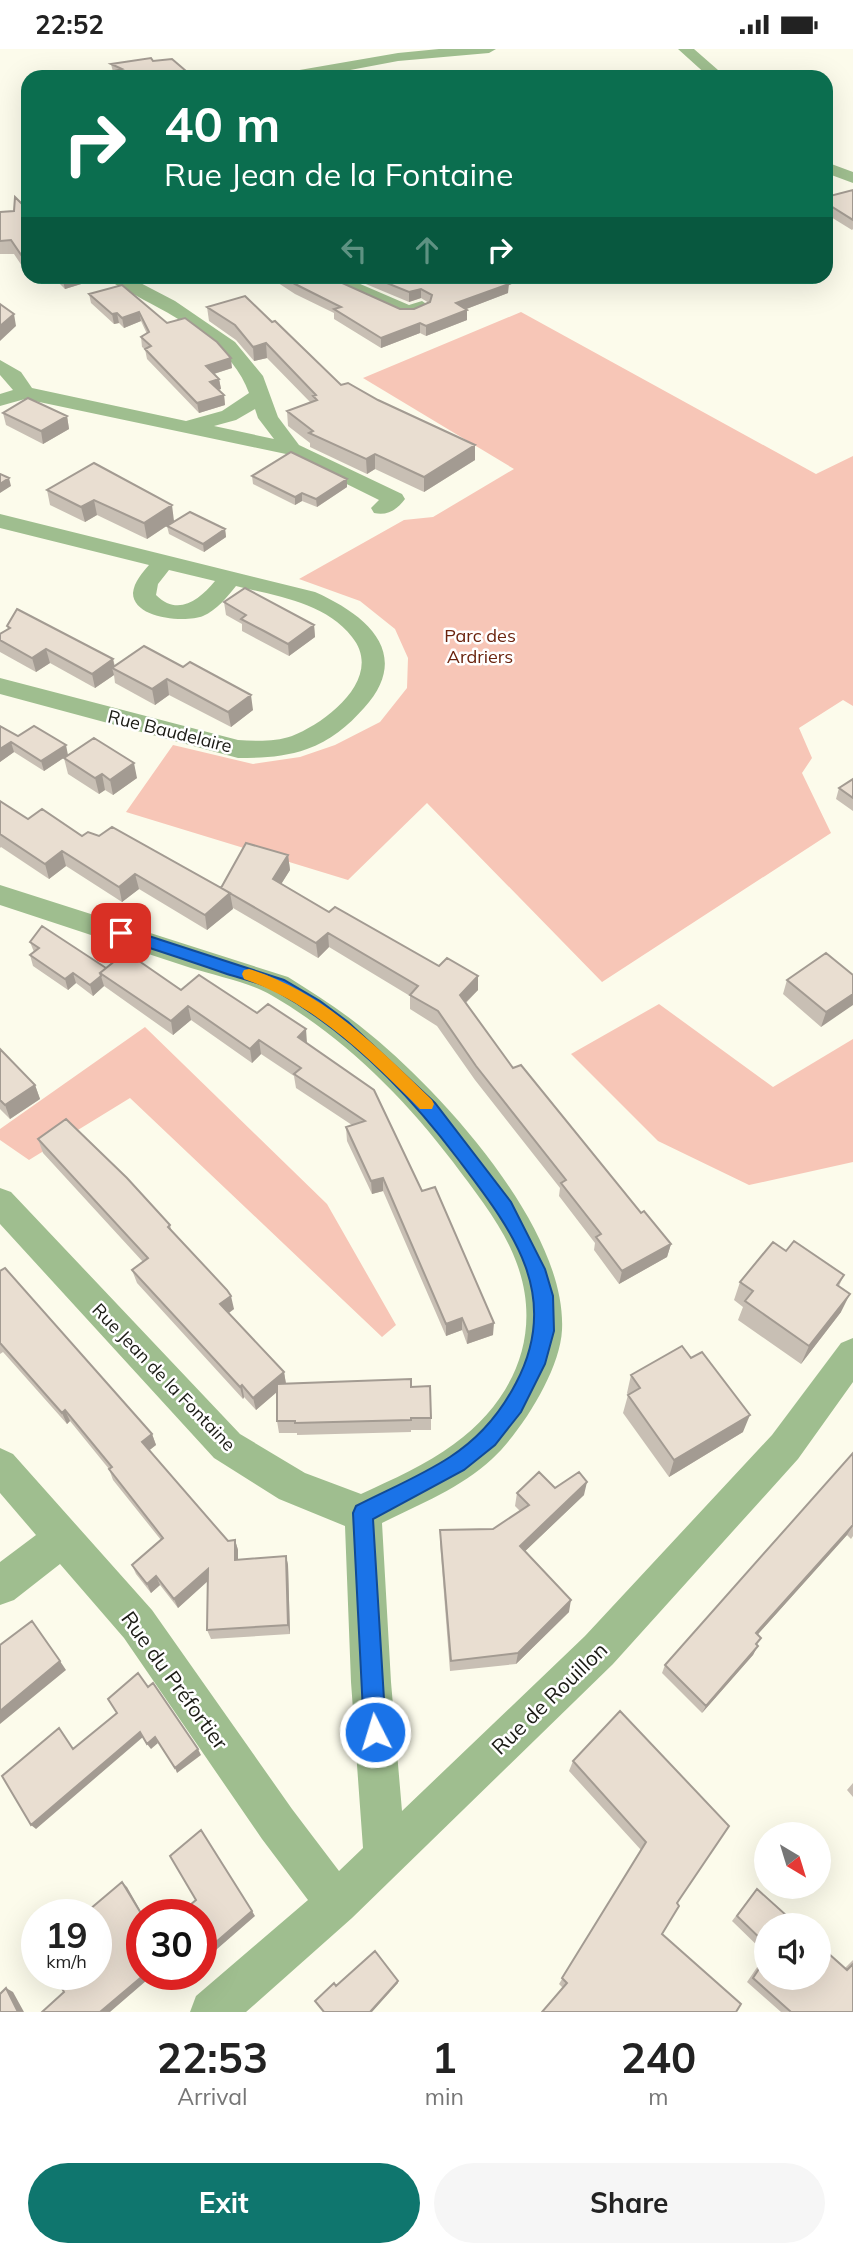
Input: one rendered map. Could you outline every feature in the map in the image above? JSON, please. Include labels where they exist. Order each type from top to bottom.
[{"type":"street","points":[[326,70],[398,57],[489,49]]},
{"type":"street","points":[[685,49],[710,70]]},
{"type":"street","points":[[833,170],[853,178]]},
{"type":"street","points":[[129,284],[168,305],[228,347],[253,376],[268,418],[292,449]]},
{"type":"street","points":[[346,284],[408,312],[422,307]]},
{"type":"street","points":[[0,366],[13,376],[24,393]]},
{"type":"street","points":[[0,400],[24,393],[292,449],[394,499],[382,508]]},
{"type":"street","points":[[181,425],[221,420],[247,407],[258,395]]},
{"type":"street","name":"Rue Baudelaire","points":[[0,521],[290,592],[327,605],[346,615],[368,639],[374,664],[374,675],[368,688],[344,715],[314,736],[286,746],[238,749],[0,686]]},
{"type":"street","points":[[164,561],[146,585],[144,594],[146,601],[168,612],[195,611],[209,604],[231,577]]},
{"type":"street","points":[[0,895],[278,985],[314,1006],[343,1027],[429,1107],[505,1208],[536,1269],[544,1296],[545,1331],[536,1364],[514,1406],[488,1438],[457,1464],[363,1513],[371,1682],[385,1857]]},
{"type":"street","name":"Rue Jean de la Fontaine","points":[[0,1202],[228,1446],[274,1477],[332,1506],[363,1513]]},
{"type":"street","name":"Rue de Rouillon","points":[[212,2012],[337,1903],[598,1650],[658,1588],[785,1447],[853,1354]]},
{"type":"street","name":"Rue du Préfortier","points":[[0,1466],[138,1624],[277,1824],[337,1903]]},
{"type":"street","points":[[0,1587],[63,1538]]},
{"type":"green space","name":"Parc des Ardriers","points":[[521,312],[816,474],[853,456],[853,706],[843,700],[799,728],[812,758],[802,773],[831,833],[602,982],[427,803],[348,880],[126,812],[173,745],[253,764],[300,757],[335,745],[380,722],[407,688],[408,658],[395,629],[360,601],[299,579],[404,520],[433,517],[514,469],[363,378]]},
{"type":"green space","points":[[659,1004],[773,1087],[853,1039],[853,1162],[749,1185],[658,1141],[571,1054]]},
{"type":"green space","points":[[145,1027],[327,1204],[396,1325],[382,1337],[130,1098],[29,1160],[0,1140],[0,1129]]},
{"type":"building","points":[[151,58],[153,61],[172,59],[185,70],[118,70],[122,69],[111,64]]},
{"type":"building","points":[[853,190],[853,220],[833,207],[833,195]]},
{"type":"building","points":[[15,197],[21,203],[21,255],[11,240],[0,241],[0,212],[14,211]]},
{"type":"building","points":[[295,284],[345,284],[400,309],[414,309],[430,302],[432,295],[421,289],[409,292],[389,284],[509,284],[456,303],[467,310],[426,326],[420,323],[381,338],[334,309],[341,307]]},
{"type":"building","points":[[122,285],[167,323],[185,318],[217,342],[231,358],[206,366],[219,379],[210,382],[224,395],[197,403],[145,349],[151,346],[141,337],[149,332],[139,312],[122,318],[117,313],[112,314],[89,294]]},
{"type":"building","points":[[245,296],[341,385],[348,383],[378,400],[475,445],[424,477],[375,454],[366,459],[309,433],[313,431],[287,411],[317,400],[313,396],[316,395],[266,343],[253,347],[235,325],[207,307]]},
{"type":"building","points":[[0,304],[14,314],[0,326]]},
{"type":"building","points":[[28,398],[67,416],[41,431],[3,413]]},
{"type":"building","points":[[291,452],[347,479],[316,499],[302,493],[295,497],[252,476]]},
{"type":"building","points":[[94,463],[172,505],[144,523],[94,500],[81,507],[47,490]]},
{"type":"building","points":[[0,474],[9,478],[0,484]]},
{"type":"building","points":[[190,512],[225,529],[203,544],[167,526]]},
{"type":"building","points":[[245,588],[314,625],[288,644],[241,619],[246,615],[224,602]]},
{"type":"building","points":[[17,609],[113,659],[92,674],[46,649],[32,658],[0,640],[0,634],[10,628],[7,626]]},
{"type":"building","points":[[144,646],[183,667],[190,662],[251,695],[228,712],[167,679],[152,689],[112,668]]},
{"type":"building","points":[[0,726],[18,736],[34,726],[66,745],[41,761],[11,742],[0,749]]},
{"type":"building","points":[[94,738],[134,763],[110,780],[102,774],[95,778],[64,758]]},
{"type":"building","points":[[853,779],[853,798],[839,788]]},
{"type":"building","points":[[0,801],[28,819],[42,809],[82,836],[88,832],[99,836],[112,827],[230,893],[205,915],[135,874],[119,887],[62,851],[45,864],[0,834]]},
{"type":"building","points":[[246,843],[288,855],[273,879],[329,912],[335,907],[439,966],[447,958],[478,976],[460,995],[513,1068],[521,1065],[641,1213],[644,1211],[671,1244],[622,1271],[596,1237],[601,1234],[561,1183],[566,1180],[476,1066],[438,1011],[410,995],[418,986],[328,933],[316,943],[221,888]]},
{"type":"building","points":[[42,926],[106,968],[100,973],[101,976],[90,985],[73,973],[65,979],[30,955],[39,948],[30,942]]},
{"type":"building","points":[[126,952],[181,990],[199,975],[257,1013],[268,1004],[306,1029],[298,1037],[374,1090],[422,1191],[435,1187],[494,1323],[468,1332],[462,1318],[446,1324],[383,1178],[371,1181],[346,1127],[365,1121],[294,1074],[301,1068],[259,1040],[250,1049],[188,1006],[171,1021],[100,973]]},
{"type":"building","points":[[826,953],[853,975],[853,994],[826,1012],[787,980]]},
{"type":"building","points":[[0,1049],[35,1085],[5,1105],[0,1100]]},
{"type":"building","points":[[66,1119],[127,1178],[227,1290],[231,1296],[220,1304],[284,1372],[253,1398],[132,1270],[148,1258],[38,1139]]},
{"type":"building","points":[[794,1241],[844,1275],[837,1285],[850,1294],[809,1346],[745,1301],[753,1291],[740,1282],[773,1242],[786,1251]]},
{"type":"building","points":[[5,1268],[152,1434],[142,1442],[228,1541],[235,1540],[235,1560],[286,1556],[288,1625],[207,1630],[208,1569],[174,1599],[156,1576],[147,1584],[132,1565],[163,1538],[109,1469],[112,1467],[65,1410],[62,1413],[0,1343],[0,1271]]},
{"type":"building","points":[[682,1346],[691,1358],[702,1352],[750,1415],[674,1460],[628,1395],[640,1388],[631,1375]]},
{"type":"building","points":[[411,1379],[411,1387],[430,1386],[431,1418],[295,1423],[277,1421],[277,1384]]},
{"type":"building","points":[[853,1453],[853,1525],[756,1633],[761,1638],[756,1644],[758,1646],[706,1706],[665,1665]]},
{"type":"building","points":[[539,1472],[555,1488],[579,1472],[587,1482],[520,1546],[571,1600],[518,1653],[451,1661],[440,1530],[493,1529],[529,1505],[517,1493]]},
{"type":"building","points":[[32,1621],[60,1661],[0,1711],[0,1645]]},
{"type":"building","points":[[138,1673],[148,1687],[153,1683],[198,1749],[175,1768],[155,1737],[147,1744],[140,1732],[31,1825],[2,1776],[59,1728],[73,1749],[117,1713],[108,1699]]},
{"type":"building","points":[[620,1711],[729,1826],[677,1903],[679,1906],[662,1934],[741,2004],[736,2012],[542,2012],[567,1983],[562,1978],[646,1842],[573,1761]]},
{"type":"building","points":[[201,1830],[252,1911],[217,1941],[217,1899],[195,1899],[170,1856]]},
{"type":"building","points":[[122,1882],[132,1899],[126,1899],[126,1990],[100,2012],[42,2012],[64,1992],[63,1990],[112,1990],[112,1899],[102,1899]]},
{"type":"building","points":[[754,1893],[754,1899],[768,1899],[784,1913],[754,1913],[754,1932],[737,1916]]},
{"type":"building","points":[[375,1951],[398,1981],[370,2012],[324,2012],[315,2001]]},
{"type":"building","points":[[831,1956],[847,1970],[853,1964],[853,2012],[791,2012],[766,1990],[831,1990]]},
{"type":"building","points":[[6,1988],[18,2012],[0,2012],[0,1994]]},
{"type":"slow traffic","points":[[249,974],[278,985],[343,1027],[426,1104]]},
{"type":"route","points":[[121,933],[278,985],[343,1027],[429,1107],[505,1208],[536,1269],[544,1296],[545,1331],[536,1364],[514,1406],[488,1438],[457,1464],[363,1513],[375,1732]]}]
